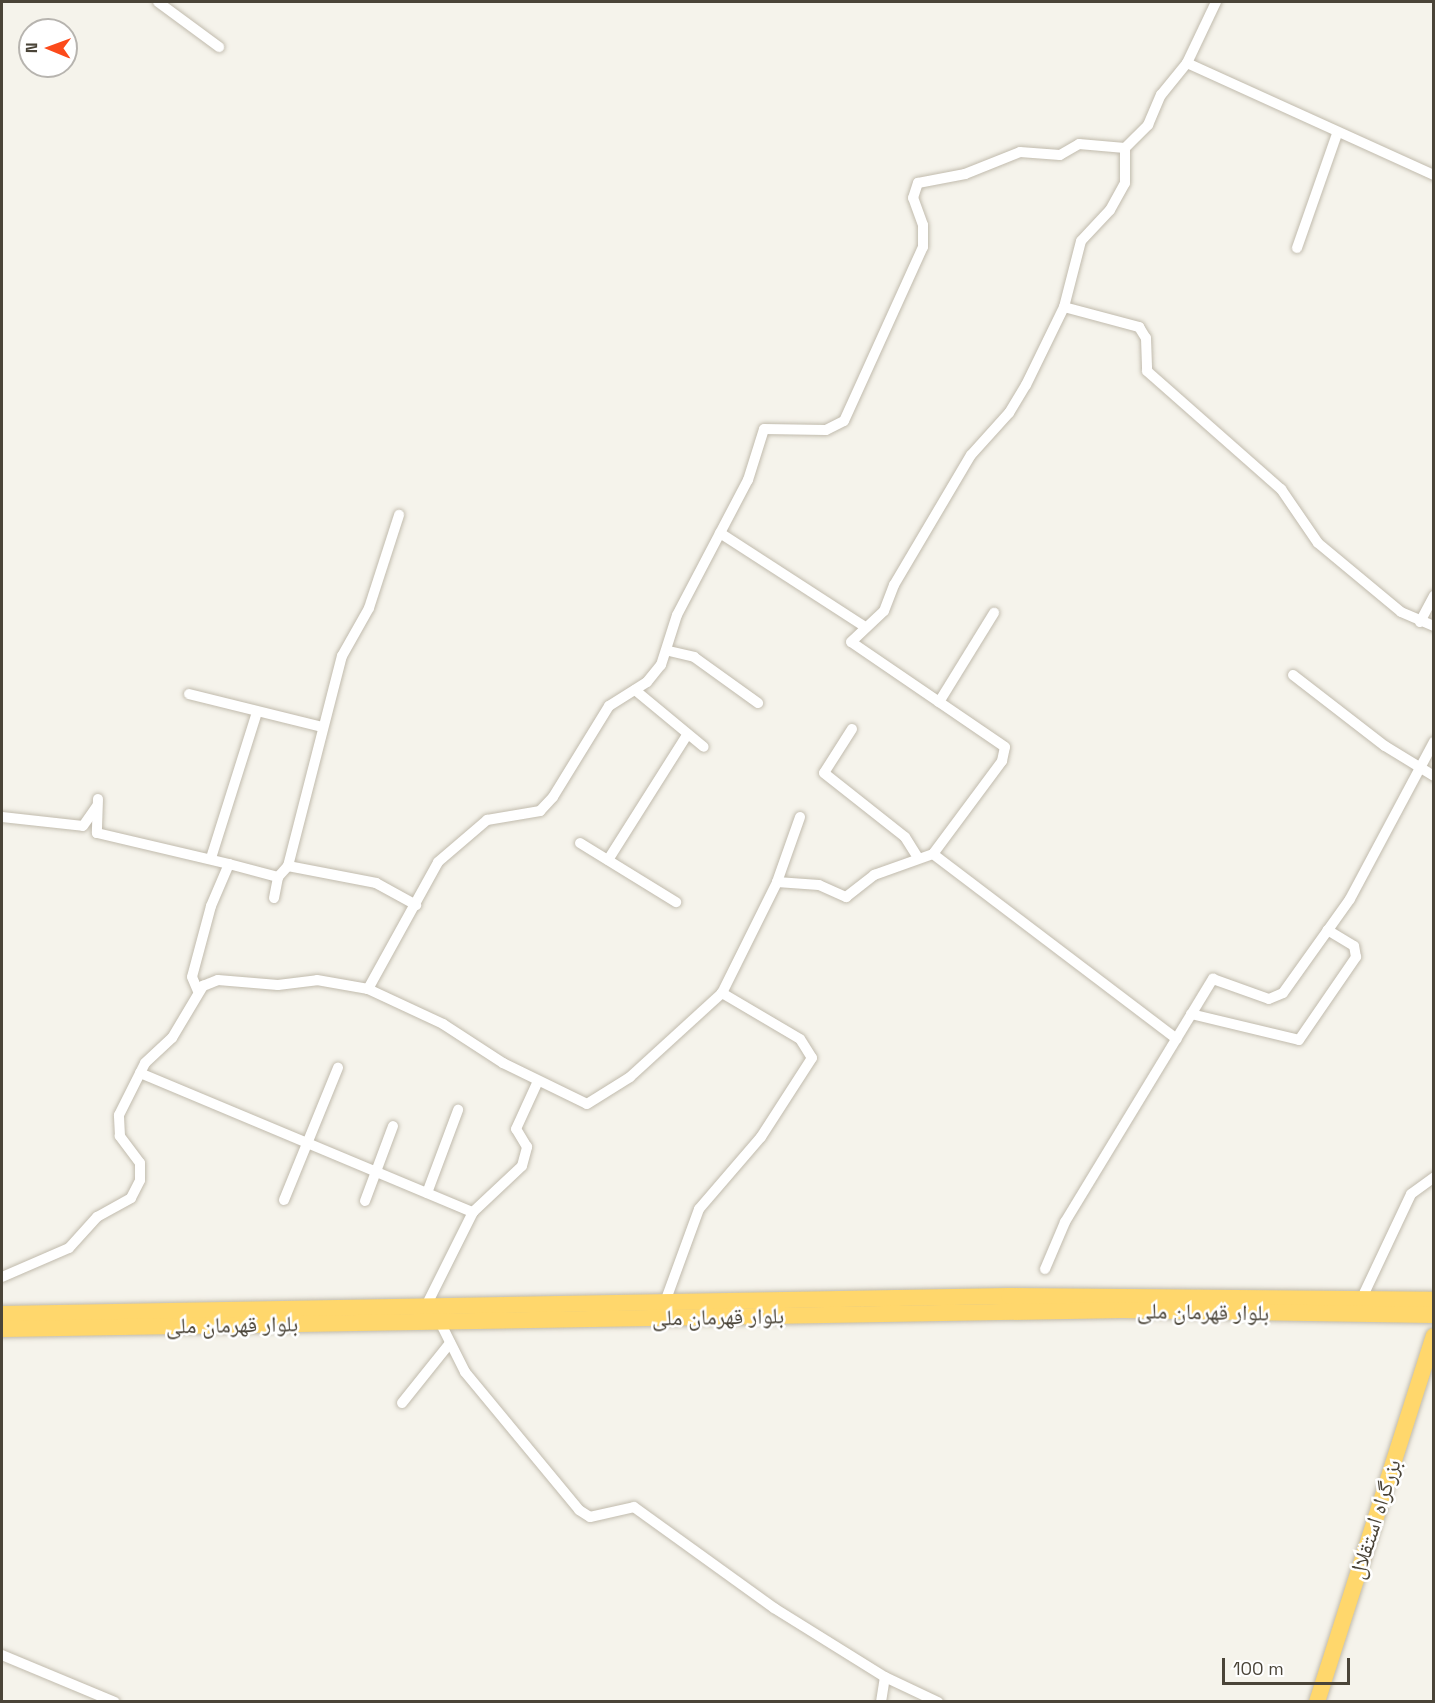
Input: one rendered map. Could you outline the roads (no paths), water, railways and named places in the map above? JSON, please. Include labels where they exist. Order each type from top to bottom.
[{"type":"highway","name":"بلوار قهرمان ملی","points":[[2,1314],[1009,1296],[1434,1300]]},
{"type":"highway","name":"بلوار قهرمان ملی","points":[[2,1329],[1122,1310],[1434,1315]]},
{"type":"highway","name":"بزرگراه استقلال","points":[[1317,1701],[1434,1336]]},
{"type":"street","points":[[158,2],[219,48]]},
{"type":"street","points":[[777,882],[819,885],[846,897],[874,875],[933,854],[1005,751],[939,702],[851,642],[864,626],[884,611],[894,585],[971,455],[1009,413],[1064,307],[1081,241],[1110,210],[1125,183],[1125,148],[1148,125],[1161,95],[1187,63],[1216,2]]},
{"type":"street","points":[[1187,63],[1337,134],[1434,175]]},
{"type":"street","points":[[1297,248],[1337,134]]},
{"type":"street","points":[[368,989],[417,905],[438,862],[487,820],[540,811],[577,766],[609,706],[635,690],[669,651],[677,615],[748,480],[764,429],[826,430],[844,421],[923,247],[923,225],[913,198],[918,183],[965,174],[1020,152],[1060,155],[1079,144],[1125,148]]},
{"type":"street","points":[[1064,307],[1139,327],[1146,338],[1147,371],[1281,489],[1318,543],[1420,622],[1434,626]]},
{"type":"street","points":[[274,898],[278,878],[288,866],[322,727],[342,657],[369,608],[399,515]]},
{"type":"street","points":[[720,532],[864,626]]},
{"type":"street","points":[[1420,622],[1434,596]]},
{"type":"street","points":[[939,702],[994,613]]},
{"type":"street","points":[[669,651],[694,657],[758,703]]},
{"type":"street","points":[[1293,675],[1420,770],[1434,776]]},
{"type":"street","points":[[635,690],[704,747]]},
{"type":"street","points":[[189,694],[256,715],[322,727]]},
{"type":"street","points":[[211,858],[256,715]]},
{"type":"street","points":[[852,729],[824,773],[905,837],[918,858]]},
{"type":"street","points":[[608,860],[687,735]]},
{"type":"street","points":[[1045,1269],[1065,1222],[1214,979],[1278,998],[1350,899],[1434,742]]},
{"type":"street","points":[[2,817],[83,826],[97,802],[97,833],[211,858],[278,878]]},
{"type":"street","points":[[2,1277],[69,1248],[97,1217],[131,1198],[141,1180],[140,1163],[116,1126],[140,1072],[172,1038],[198,991],[218,980],[278,985],[317,980],[368,989],[443,1024],[538,1081],[587,1104],[630,1077],[722,993],[777,882],[800,817]]},
{"type":"street","points":[[580,843],[676,902]]},
{"type":"street","points":[[933,854],[1177,1039]]},
{"type":"street","points":[[198,991],[192,977],[211,906],[229,864]]},
{"type":"street","points":[[288,866],[376,883],[417,905]]},
{"type":"street","points":[[1191,1014],[1299,1040],[1356,957],[1354,946],[1327,930]]},
{"type":"street","points":[[665,1302],[699,1209],[761,1137],[812,1058],[800,1039],[722,993]]},
{"type":"street","points":[[285,1200],[306,1142],[338,1068]]},
{"type":"street","points":[[140,1072],[375,1173],[473,1212]]},
{"type":"street","points":[[426,1306],[473,1212],[522,1166],[527,1147],[516,1129],[538,1081]]},
{"type":"street","points":[[427,1193],[458,1110]]},
{"type":"street","points":[[364,1201],[393,1126]]},
{"type":"street","points":[[1361,1299],[1411,1194],[1434,1177]]},
{"type":"street","points":[[440,1322],[465,1372],[579,1510],[590,1517],[634,1507],[774,1608],[885,1677],[938,1701]]},
{"type":"street","points":[[402,1403],[450,1343]]},
{"type":"street","points":[[2,1655],[115,1701]]},
{"type":"street","points":[[881,1701],[885,1677]]}]
